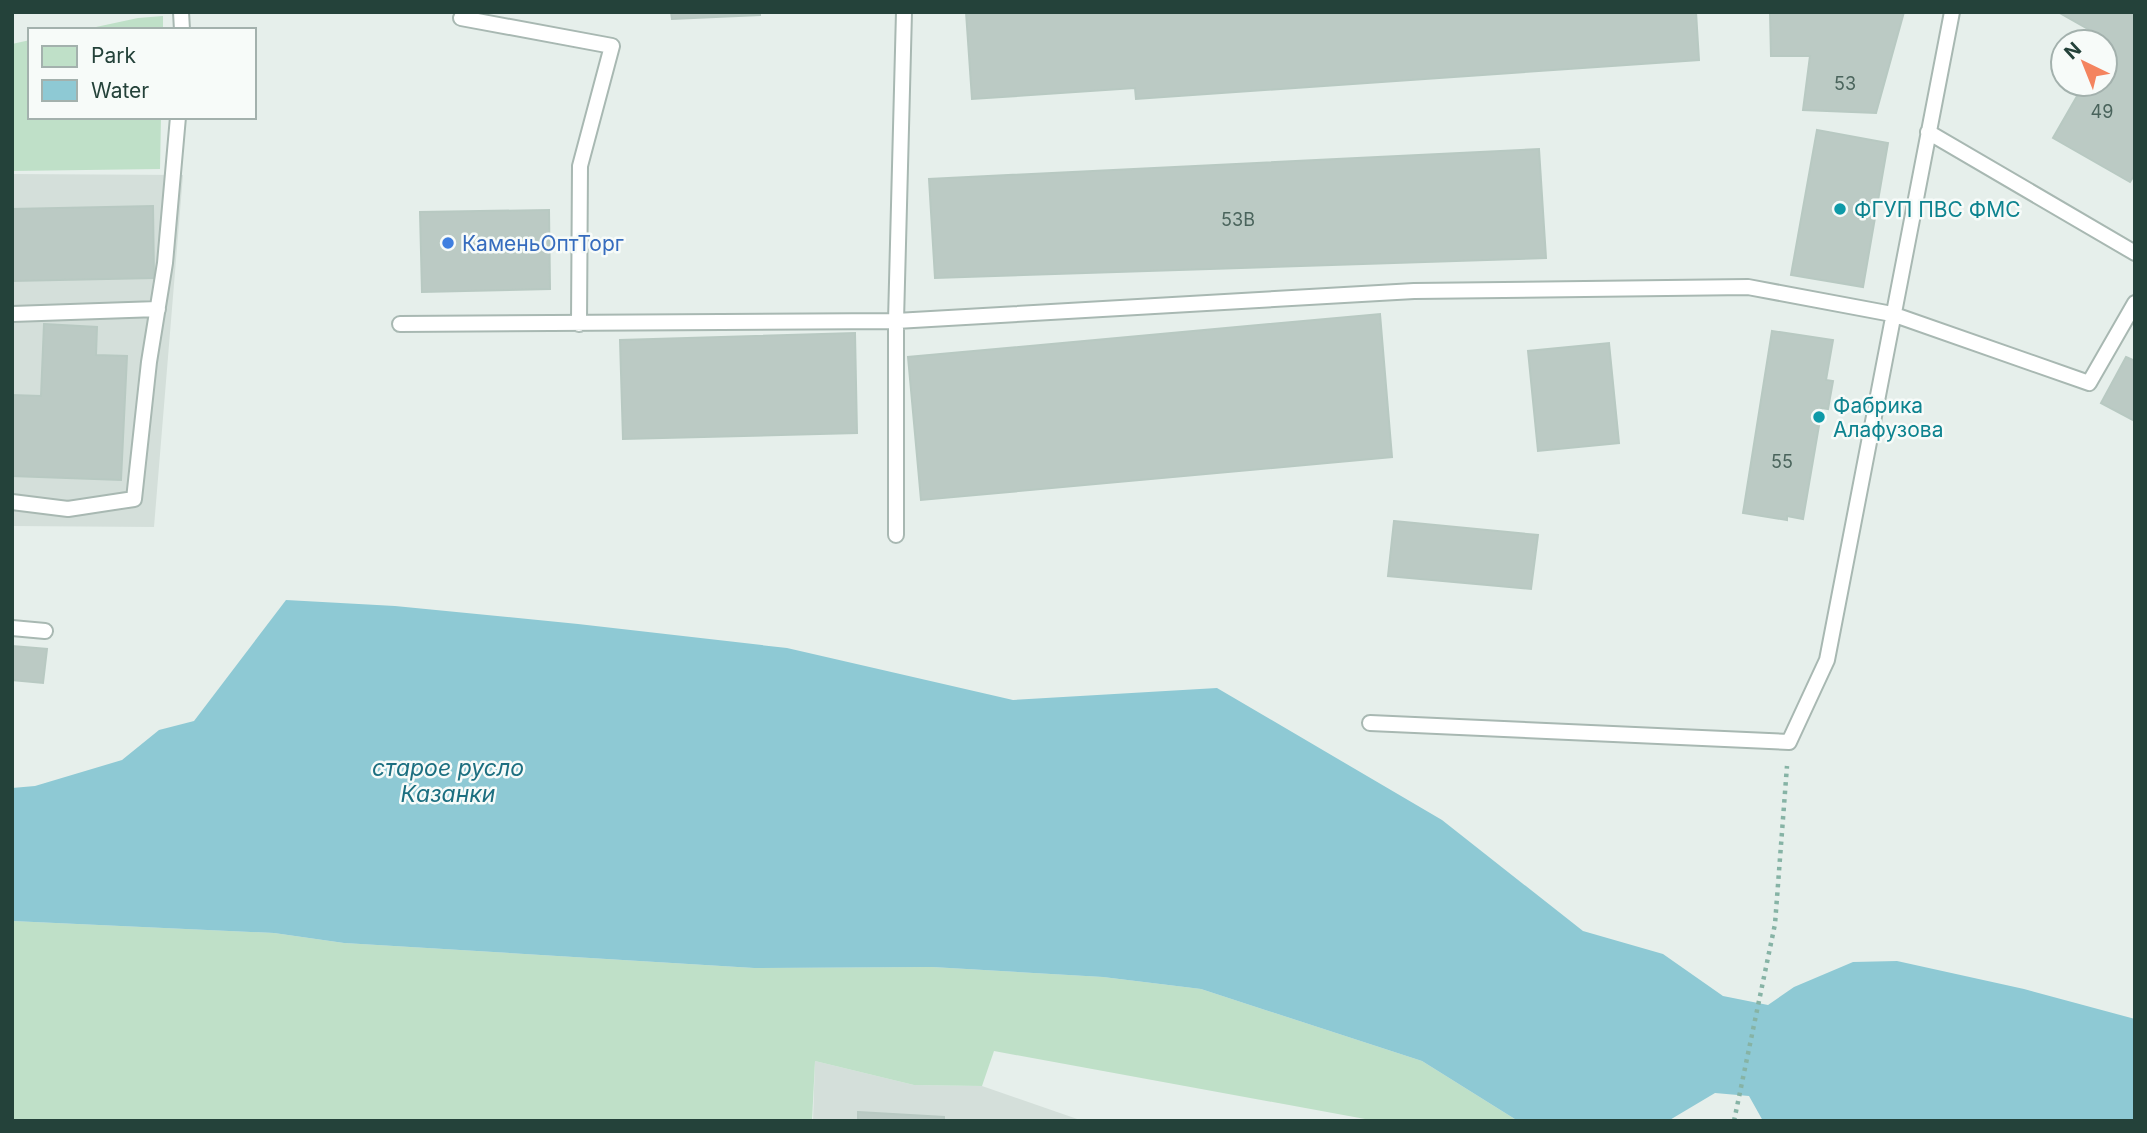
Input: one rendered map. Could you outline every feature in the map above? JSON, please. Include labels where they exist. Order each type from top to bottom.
[{"type":"lane","points":[[896,535],[896,321],[904,12]]},
{"type":"lane","points":[[1370,723],[1789,742],[1827,660],[1952,12]]},
{"type":"lane","points":[[461,18],[612,46],[580,166],[579,324]]},
{"type":"lane","points":[[12,502],[68,509],[134,499],[149,362],[165,262],[178,119]]},
{"type":"lane","points":[[1928,132],[2135,253]]},
{"type":"lane","points":[[400,324],[896,321],[1414,291],[1748,287],[1892,314],[2089,383],[2135,303]]},
{"type":"lane","points":[[12,314],[158,309]]},
{"type":"lane","points":[[12,628],[45,631]]},
{"type":"path","points":[[1734,1121],[1775,924],[1789,742]]},
{"type":"shaded area","points":[[12,174],[183,175],[154,527],[12,526]]},
{"type":"shaded area","points":[[815,1061],[914,1085],[982,1086],[1083,1121],[813,1121]]},
{"type":"green space","points":[[163,16],[163,28],[91,28],[138,18]]},
{"type":"green space","points":[[28,40],[28,119],[161,119],[160,169],[12,171],[12,44]]},
{"type":"green space","points":[[12,921],[274,933],[344,943],[754,968],[932,967],[1103,977],[1201,989],[1422,1061],[1518,1121],[1376,1121],[994,1051],[982,1086],[914,1085],[815,1061],[812,1121],[12,1121]]},
{"type":"water","name":"старое русло Казанки","points":[[286,600],[395,606],[787,648],[1013,700],[1217,688],[1442,820],[1583,931],[1663,954],[1723,996],[1768,1005],[1794,987],[1853,962],[1897,961],[2024,989],[2135,1019],[2135,1121],[1763,1121],[1749,1096],[1715,1093],[1668,1121],[1518,1121],[1422,1061],[1201,989],[1103,977],[932,967],[754,968],[344,943],[274,933],[12,921],[12,788],[35,786],[122,760],[159,730],[194,721]]},
{"type":"building","points":[[671,12],[760,12],[760,15],[672,19]]},
{"type":"building","points":[[966,12],[1696,12],[1699,60],[1136,99],[1135,88],[972,99]]},
{"type":"building","points":[[1770,12],[1904,12],[1876,113],[1803,110],[1810,56],[1771,56]]},
{"type":"building","points":[[2058,12],[2135,12],[2135,174],[2130,182],[2053,138],[2076,98],[2119,98],[2119,28],[2086,28]]},
{"type":"building","name":"ФГУП ПВС ФМС","points":[[1817,130],[1888,143],[1863,287],[1791,275]]},
{"type":"building","points":[[1539,149],[1546,258],[935,278],[929,179]]},
{"type":"building","points":[[153,206],[154,278],[12,281],[12,209]]},
{"type":"building","points":[[549,210],[550,289],[422,292],[420,212]]},
{"type":"building","points":[[1380,314],[1392,457],[921,500],[908,357]]},
{"type":"building","points":[[44,324],[97,327],[96,355],[127,356],[121,480],[12,476],[12,395],[41,396]]},
{"type":"building","points":[[1772,331],[1833,340],[1826,380],[1833,381],[1828,409],[1822,408],[1803,519],[1787,516],[1787,520],[1743,513]]},
{"type":"building","points":[[855,333],[857,433],[623,439],[620,340]]},
{"type":"building","points":[[1609,343],[1619,443],[1538,451],[1528,351]]},
{"type":"building","points":[[2126,357],[2135,361],[2133,420],[2101,403]]},
{"type":"building","points":[[1394,521],[1538,535],[1531,589],[1388,576]]},
{"type":"building","points":[[12,646],[47,649],[43,683],[12,680]]},
{"type":"building","points":[[858,1112],[944,1117],[944,1121],[858,1121]]},
{"type":"place","name":"ФГУП ПВС ФМС","points":[[1840,209]]},
{"type":"place","name":"КаменьОптТорг","points":[[448,243]]},
{"type":"place","name":"Фабрика Алафузова","points":[[1819,417]]}]
